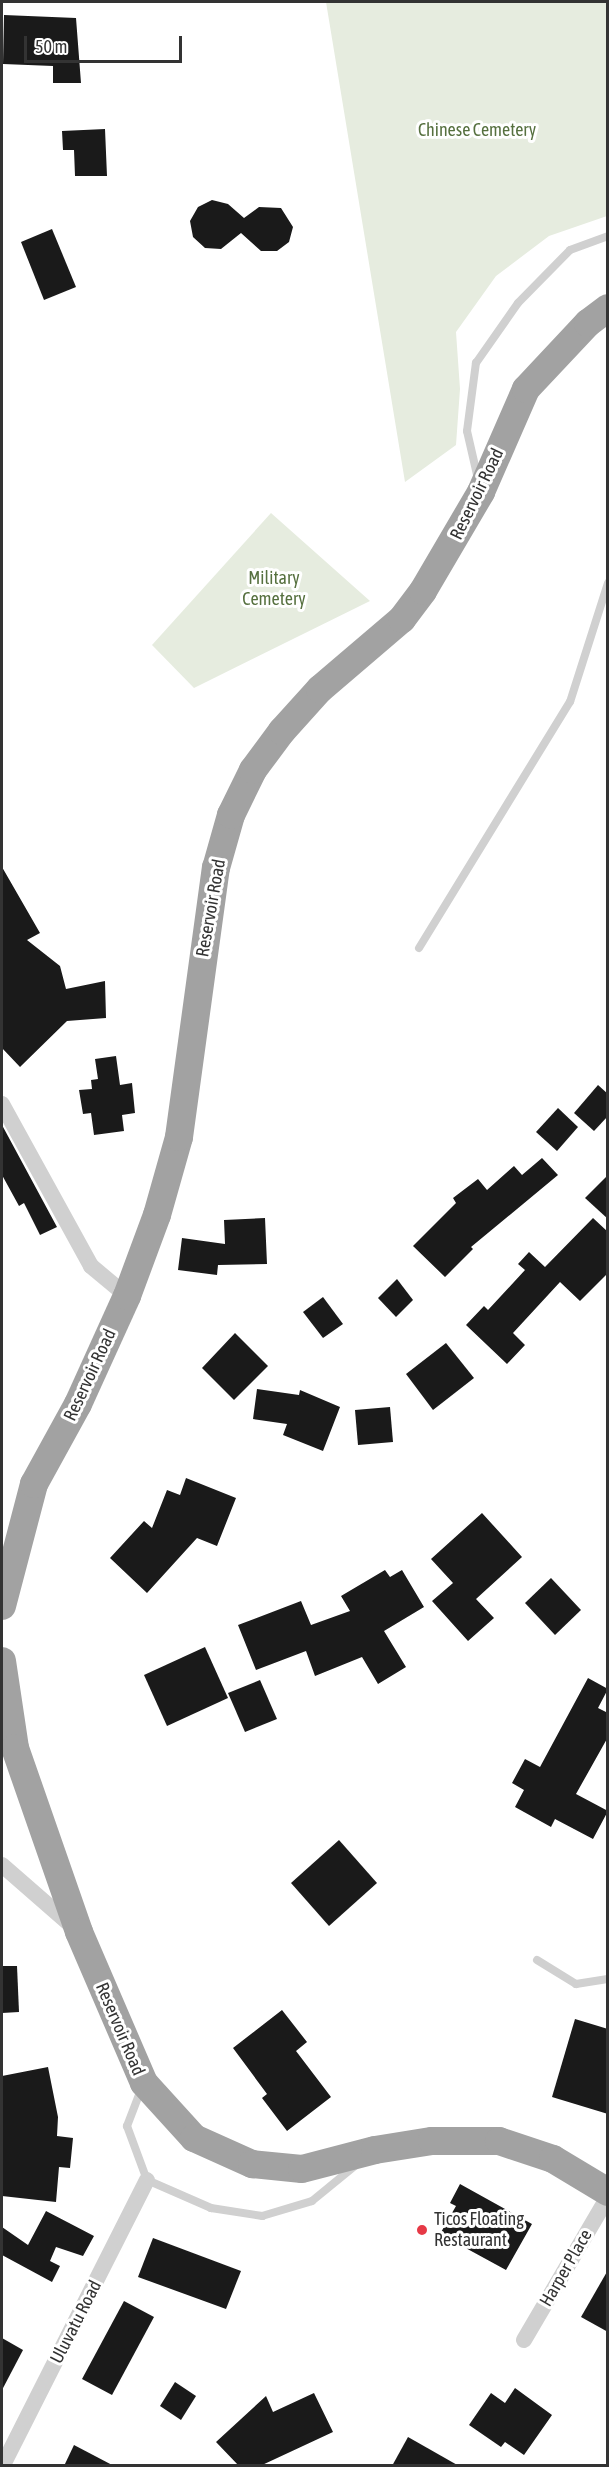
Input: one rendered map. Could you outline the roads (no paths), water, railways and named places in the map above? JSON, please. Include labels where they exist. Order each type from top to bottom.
[{"type":"highway","name":"Reservoir Road","points":[[2,1606],[34,1484],[78,1404],[127,1296],[157,1215],[179,1137],[216,868],[231,815],[253,770],[282,731],[320,689],[365,653],[416,600],[481,492],[526,389],[588,322],[608,308]]},
{"type":"highway","name":"Reservoir Road","points":[[2,1661],[15,1748],[79,1932],[144,2083],[194,2138],[252,2164],[302,2169],[375,2150],[432,2141],[499,2141],[553,2159],[608,2195]]},
{"type":"street","points":[[2,1104],[91,1266],[127,1296]]},
{"type":"street","points":[[2,1865],[79,1932]]},
{"type":"street","name":"Uluvatu Road","points":[[4,2463],[147,2180]]},
{"type":"street","name":"Harper Place","points":[[524,2340],[608,2195]]},
{"type":"lane","points":[[481,492],[467,430],[476,363],[518,303],[570,250],[608,236]]},
{"type":"lane","points":[[419,948],[570,702],[608,583]]},
{"type":"lane","points":[[537,1960],[576,1984],[608,1979]]},
{"type":"lane","points":[[144,2083],[127,2126],[147,2180],[211,2208],[262,2216],[312,2201],[375,2150]]},
{"type":"place","name":"Ticos Floating Restaurant","points":[[422,2230]]},
{"type":"park label","name":"Chinese Cemetery","points":[[477,130]]},
{"type":"park label","name":"Military Cemetery","points":[[274,589]]}]
